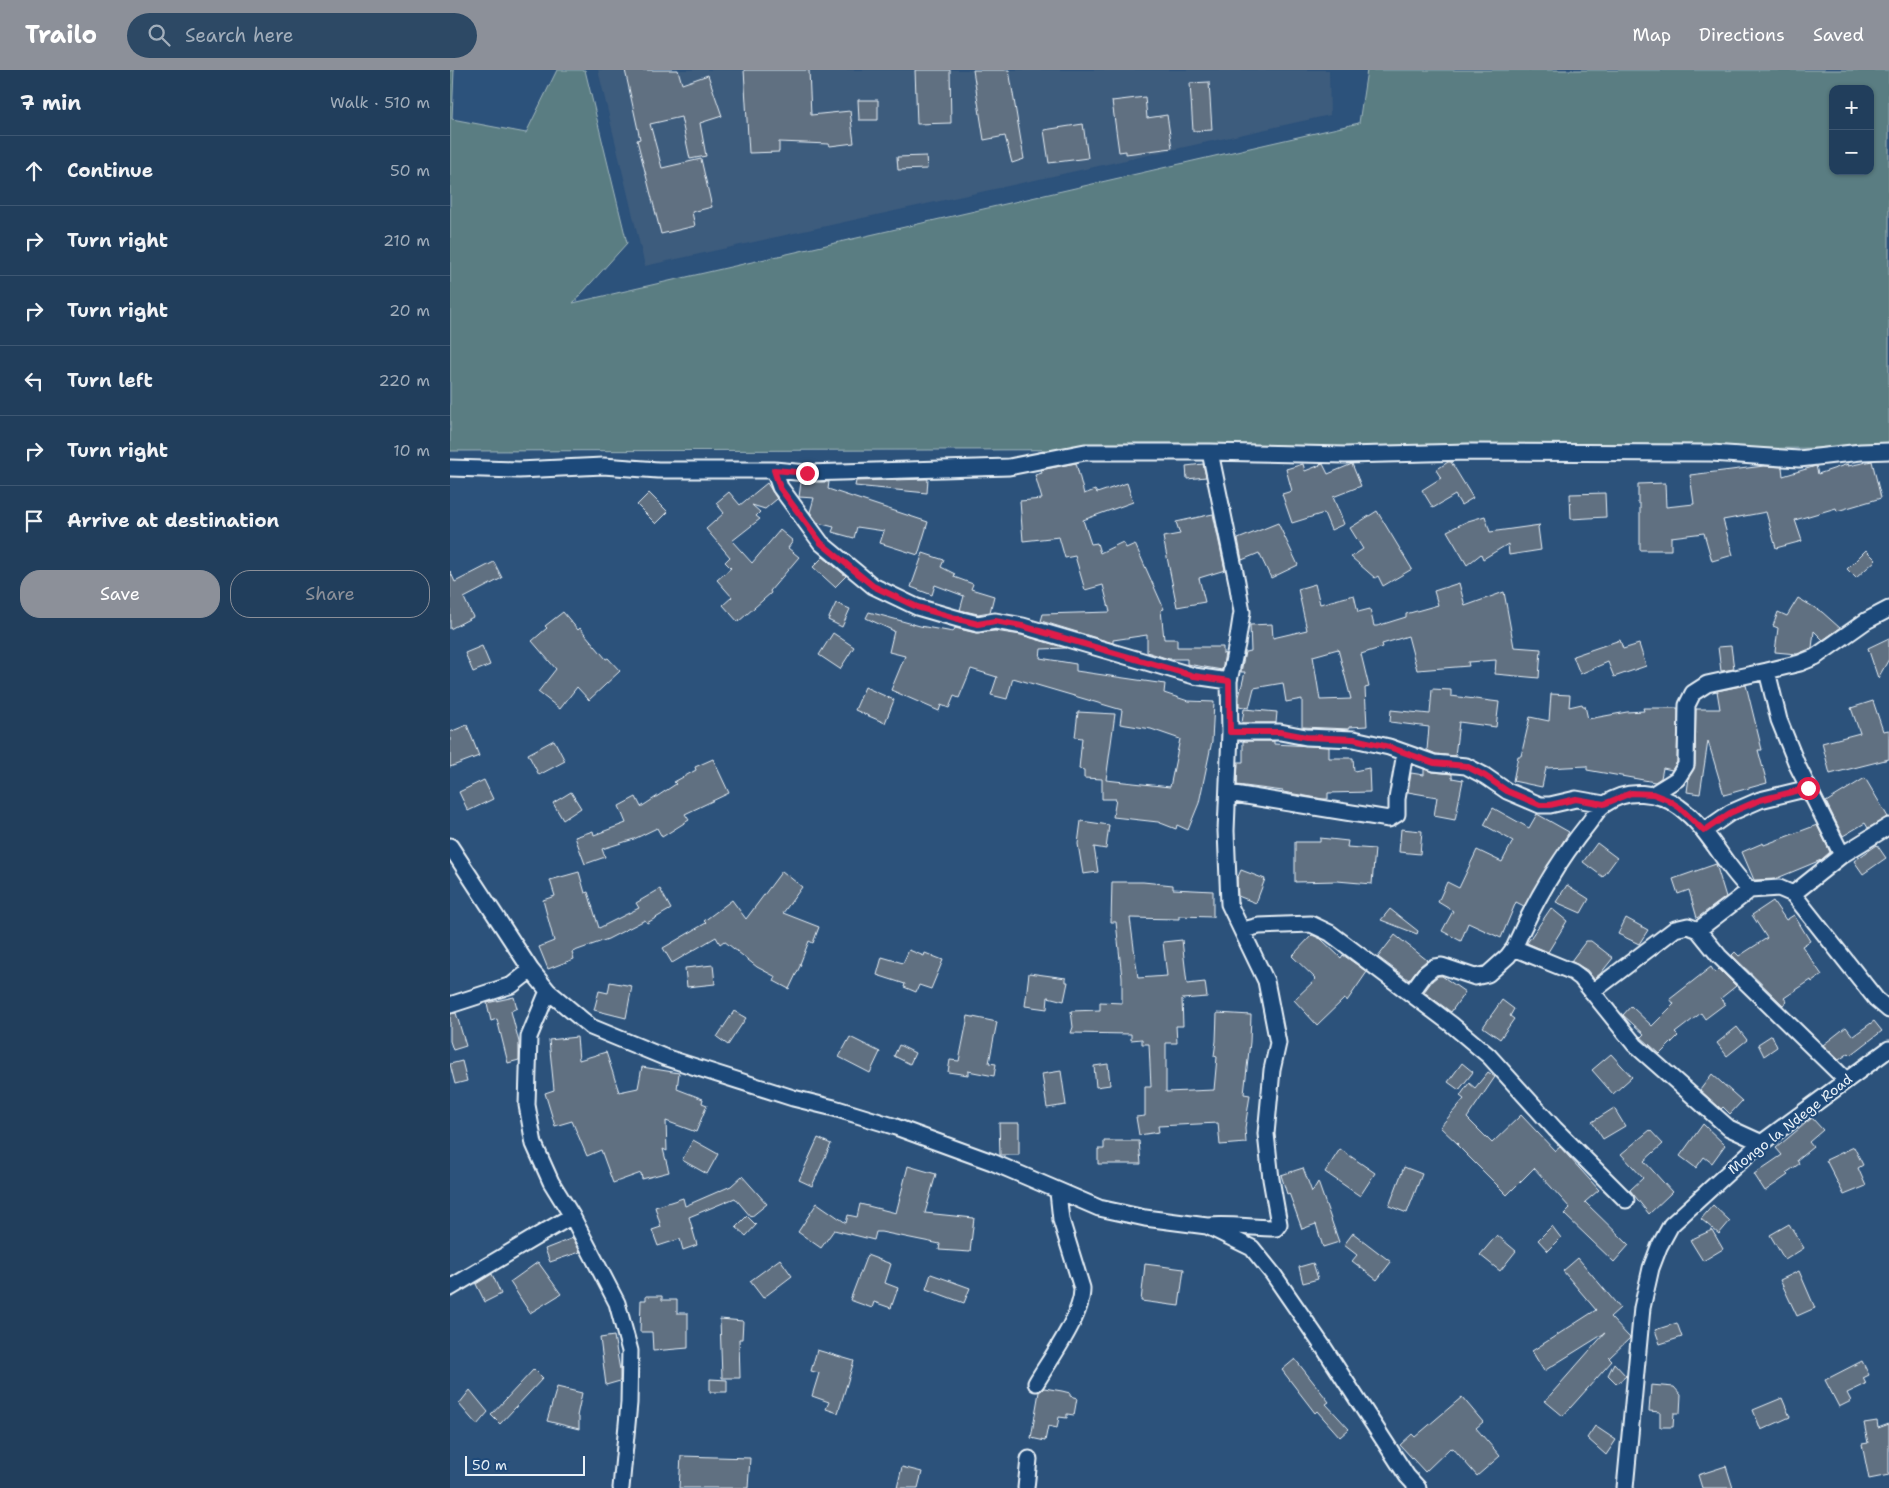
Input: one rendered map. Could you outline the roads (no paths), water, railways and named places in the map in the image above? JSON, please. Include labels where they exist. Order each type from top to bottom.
[{"type":"street","points":[[450,468],[519,470],[604,466],[658,470],[774,470],[807,473],[1000,467],[1085,452],[1345,455],[1468,452],[1711,453],[1799,459],[1862,452],[1889,452]]},
{"type":"street","points":[[450,846],[531,970],[548,991],[591,1027],[664,1057],[793,1098],[893,1126],[992,1162],[1099,1208],[1144,1218],[1207,1226],[1225,1224],[1252,1228],[1276,1228],[1279,1224],[1266,1134],[1272,1070],[1278,1043],[1266,981],[1229,904],[1226,831],[1230,732],[1229,681],[1242,612],[1210,452]]},
{"type":"street","points":[[774,470],[780,488],[821,543],[873,586],[917,607],[978,624],[995,621],[1022,626],[1194,676],[1229,681]]},
{"type":"street","points":[[1653,794],[1677,779],[1686,765],[1687,705],[1693,692],[1707,684],[1800,663],[1816,657],[1866,621],[1889,609]]},
{"type":"street","points":[[1767,671],[1779,720],[1798,767],[1842,855]]},
{"type":"street","points":[[1230,732],[1280,732],[1306,737],[1354,739],[1389,747],[1434,763],[1466,766],[1507,791],[1540,805],[1550,805],[1576,799],[1604,804]]},
{"type":"street","points":[[1228,793],[1389,819],[1397,814],[1397,799],[1405,753]]},
{"type":"street","points":[[1704,831],[1730,813],[1760,800],[1808,788]]},
{"type":"street","points":[[1411,993],[1425,974],[1434,967],[1442,966],[1475,977],[1488,974],[1508,956],[1514,948],[1524,925],[1552,874],[1576,839],[1604,804],[1631,793],[1653,794],[1668,800],[1680,808],[1704,831],[1730,870],[1750,890]]},
{"type":"street","points":[[1794,894],[1842,855],[1889,826]]},
{"type":"street","points":[[1698,930],[1750,890],[1779,888],[1794,894],[1876,999],[1889,1010]]},
{"type":"street","points":[[1243,930],[1259,926],[1311,924],[1330,934],[1411,993],[1489,1056],[1555,1128],[1626,1200]]},
{"type":"street","points":[[1592,992],[1675,929],[1688,926],[1698,930],[1719,956],[1846,1080]]},
{"type":"street","points":[[1514,948],[1572,972],[1581,978],[1635,1045],[1729,1128],[1762,1143]]},
{"type":"street","points":[[450,1005],[512,985],[531,970]]},
{"type":"street","points":[[548,991],[529,1037],[527,1105],[534,1144],[551,1182],[572,1216],[618,1303],[630,1350],[629,1403],[621,1488]]},
{"type":"street","name":"Mongo la Ndege Road","points":[[1624,1488],[1642,1308],[1651,1268],[1671,1225],[1762,1143],[1889,1049]]},
{"type":"street","points":[[1036,1383],[1072,1322],[1082,1298],[1082,1288],[1061,1220],[1058,1192]]},
{"type":"street","points":[[450,1288],[572,1216]]},
{"type":"street","points":[[1207,1226],[1252,1248],[1273,1274],[1324,1348],[1407,1476],[1418,1488]]},
{"type":"street","points":[[1026,1488],[1029,1459]]}]
